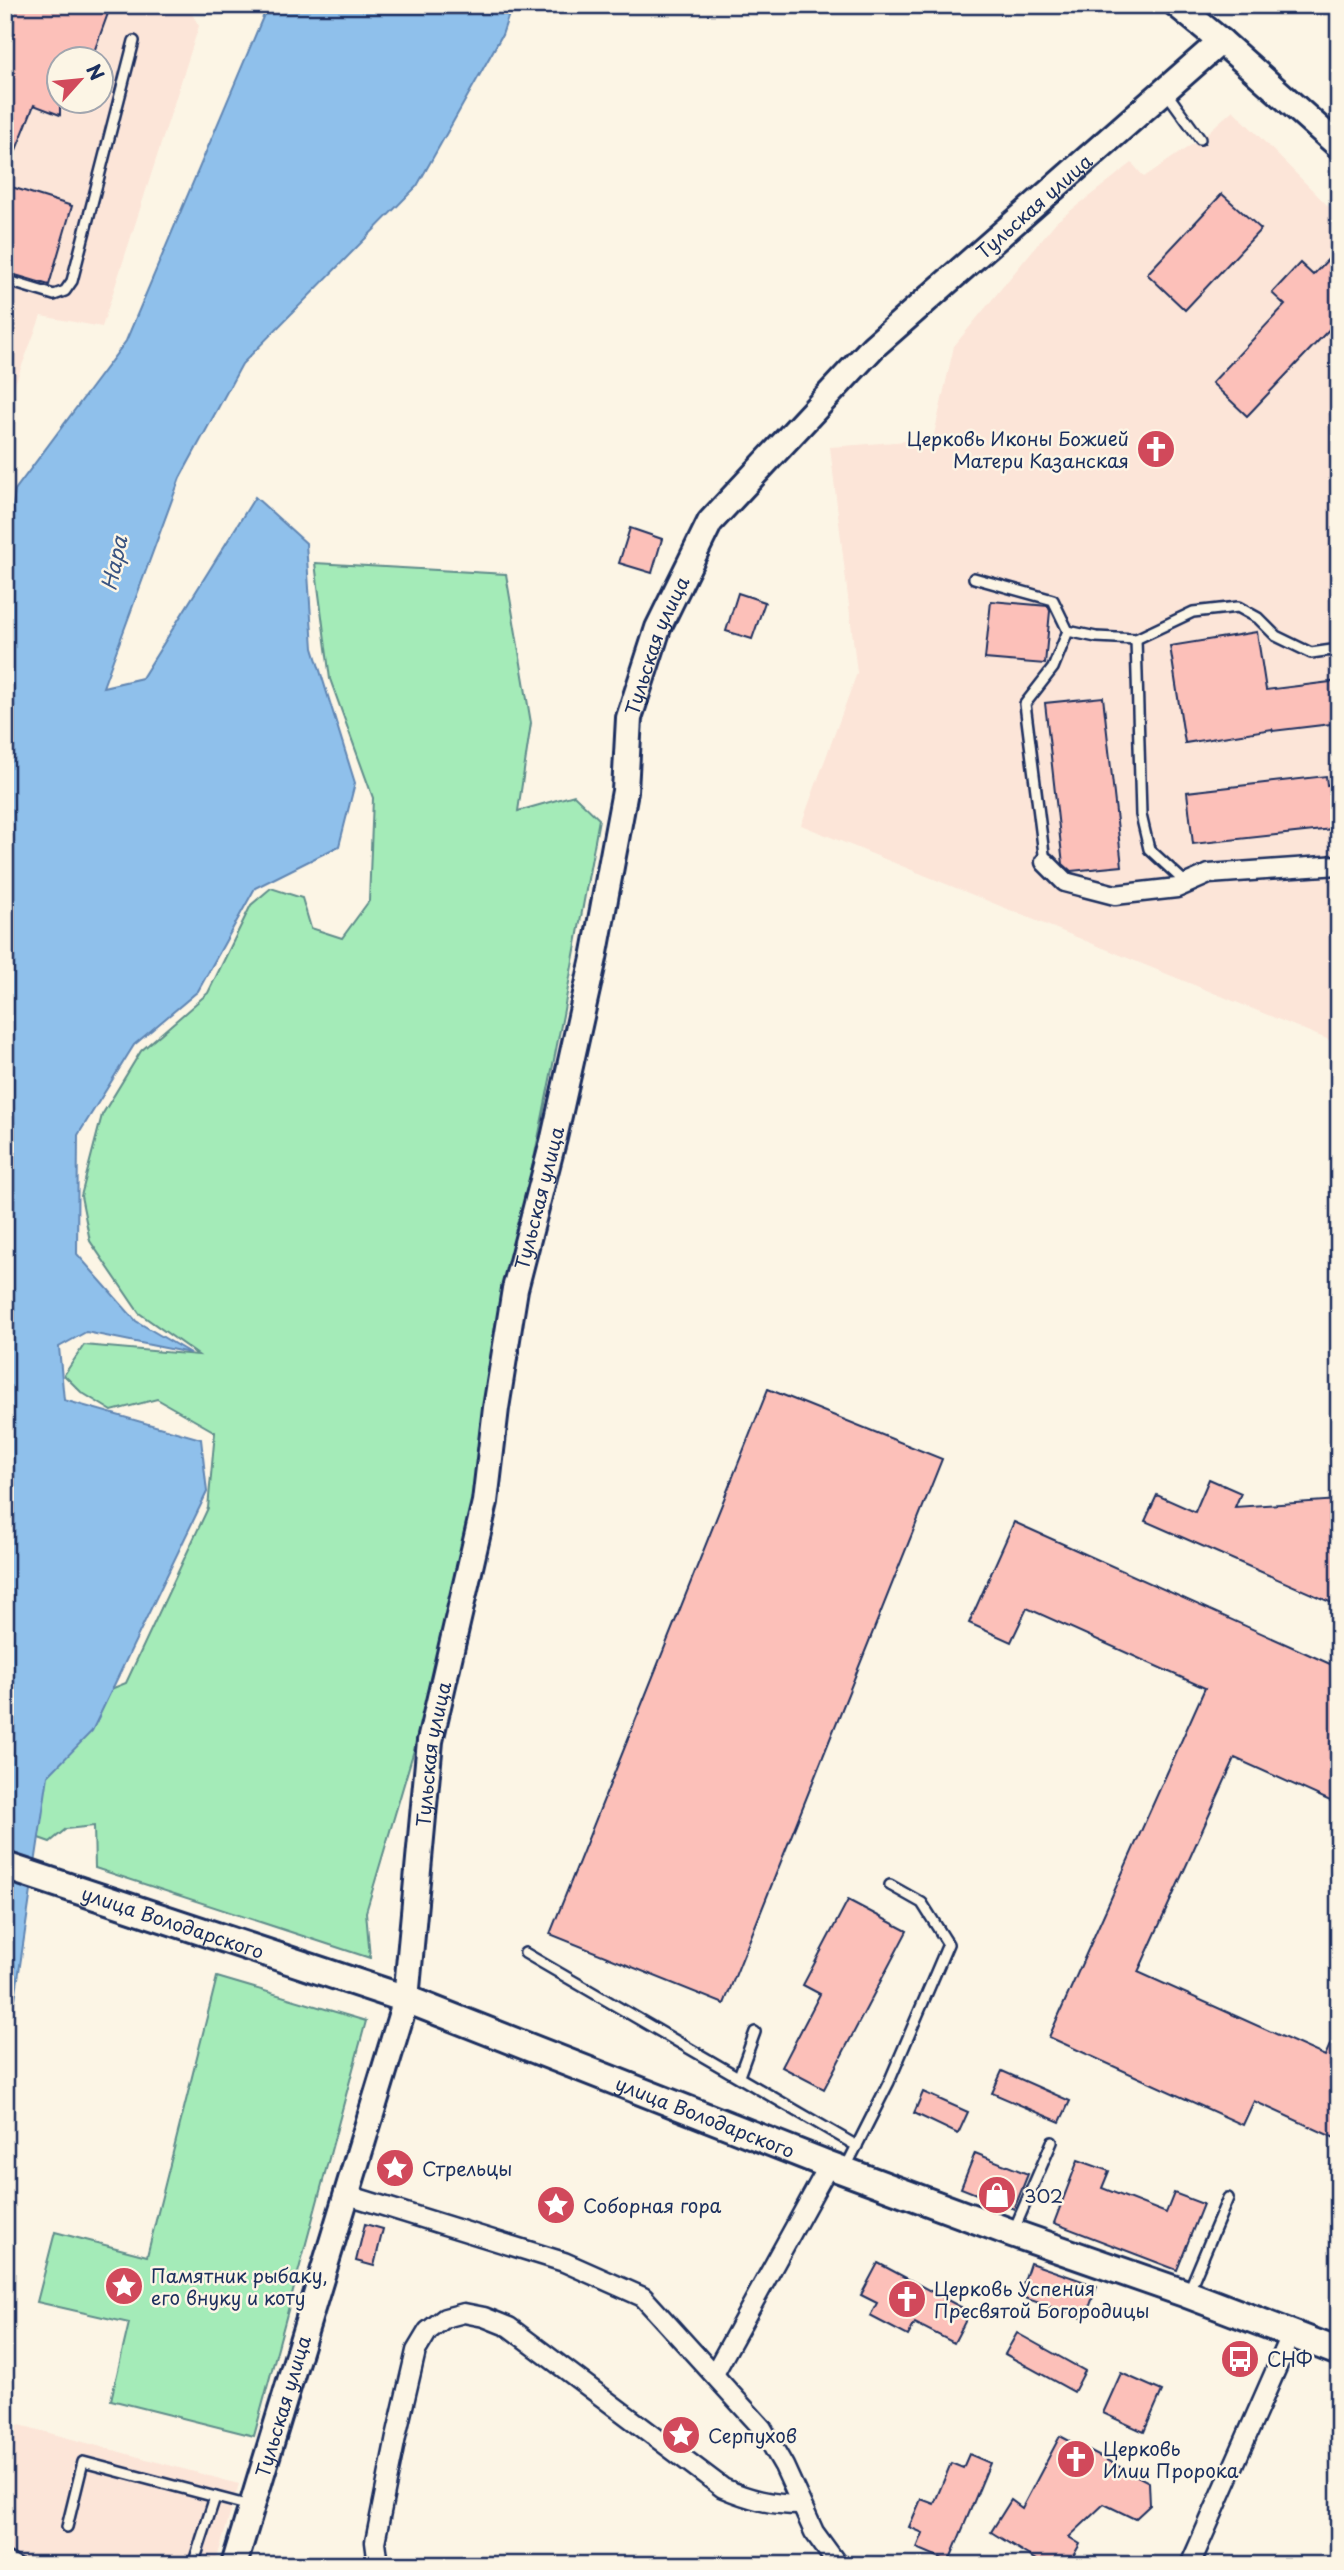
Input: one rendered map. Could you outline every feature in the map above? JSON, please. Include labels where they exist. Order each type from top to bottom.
[{"type":"main road","name":"улица Володарского","points":[[5,1866],[405,1999],[837,2168],[1187,2294],[1339,2352]]},
{"type":"street","points":[[1177,5],[1339,146]]},
{"type":"street","name":"Тульская улица","points":[[234,2565],[348,2195],[405,1999],[430,1741],[485,1502],[496,1408],[515,1289],[554,1138],[594,958],[625,791],[629,719],[658,628],[710,522],[873,347],[1221,41]]},
{"type":"street","points":[[1045,862],[1065,882],[1115,895],[1177,888],[1209,874],[1339,865]]},
{"type":"street","points":[[714,2374],[837,2168]]},
{"type":"street","points":[[348,2195],[564,2263],[643,2297],[762,2428],[784,2466],[814,2532],[838,2565]]},
{"type":"street","points":[[378,2565],[375,2542],[416,2351],[428,2331],[445,2318],[464,2313],[484,2317],[509,2327],[723,2488],[746,2498],[774,2505],[800,2505]]},
{"type":"street","points":[[1190,2565],[1292,2333]]},
{"type":"lane","points":[[5,280],[54,295],[65,290],[72,281],[134,41]]},
{"type":"lane","points":[[1166,91],[1200,139]]},
{"type":"lane","points":[[974,578],[1053,600],[1068,631],[1053,668],[1025,704],[1045,862]]},
{"type":"lane","points":[[1068,631],[1096,637],[1136,639],[1193,612],[1237,607],[1258,618],[1276,636],[1311,653],[1339,649]]},
{"type":"lane","points":[[1136,639],[1141,815],[1149,849],[1187,884]]},
{"type":"lane","points":[[837,2168],[857,2146],[889,2082],[948,1944],[922,1903],[890,1885]]},
{"type":"lane","points":[[525,1953],[857,2146]]},
{"type":"lane","points":[[739,2076],[755,2032]]},
{"type":"lane","points":[[1012,2233],[1052,2142]]},
{"type":"lane","points":[[1187,2294],[1228,2198]]},
{"type":"lane","points":[[67,2527],[83,2462],[252,2506]]},
{"type":"lane","points":[[193,2565],[215,2497]]},
{"type":"lane","points":[[5,2556],[20,2565]]},
{"type":"shaded area","points":[[5,5],[187,5],[199,26],[102,327],[41,316],[5,410]]},
{"type":"shaded area","points":[[1233,110],[1339,217],[1339,1044],[801,825],[857,673],[830,447],[933,439],[954,346],[1056,222],[1132,163],[1144,177],[1200,139]]},
{"type":"shaded area","points":[[5,2421],[239,2484],[215,2565],[5,2565]]},
{"type":"green space","points":[[315,563],[506,574],[531,723],[518,811],[574,795],[599,819],[563,1015],[486,1397],[472,1530],[430,1696],[366,1912],[370,1958],[95,1868],[94,1826],[66,1829],[50,1842],[5,1826],[5,1739],[66,1707],[126,1683],[208,1508],[215,1432],[157,1399],[112,1411],[81,1392],[64,1375],[84,1345],[198,1355],[139,1313],[90,1241],[81,1196],[102,1115],[141,1051],[208,993],[251,905],[271,888],[302,898],[311,928],[342,938],[369,901],[373,798],[330,679]]},
{"type":"green space","points":[[217,1977],[366,2021],[254,2436],[111,2400],[129,2323],[37,2302],[55,2232],[147,2256]]},
{"type":"water","name":"Нара","points":[[268,5],[512,5],[502,35],[417,186],[242,364],[180,478],[103,687],[142,678],[255,497],[306,543],[313,648],[355,783],[339,846],[255,888],[198,991],[134,1045],[78,1135],[77,1254],[136,1321],[190,1353],[86,1332],[59,1347],[64,1400],[201,1439],[207,1492],[92,1731],[48,1776],[15,1999],[5,2014],[5,576],[15,490],[126,341]]},
{"type":"building","points":[[5,5],[111,5],[96,46],[46,46],[46,110],[34,105],[6,175]]},
{"type":"building","points":[[5,185],[72,206],[49,285],[5,272]]},
{"type":"building","points":[[1222,194],[1261,229],[1185,310],[1147,274]]},
{"type":"building","points":[[1339,248],[1339,319],[1247,416],[1212,383],[1285,305],[1272,293],[1300,263],[1313,275]]},
{"type":"building","points":[[630,528],[662,539],[652,573],[619,563]]},
{"type":"building","points":[[738,593],[765,602],[752,639],[726,631]]},
{"type":"building","points":[[991,601],[1048,606],[1050,611],[1045,664],[985,659]]},
{"type":"building","points":[[1257,632],[1266,690],[1339,681],[1339,723],[1272,729],[1185,743],[1170,646]]},
{"type":"building","points":[[1103,697],[1122,866],[1071,871],[1063,864],[1045,703]]},
{"type":"building","points":[[1326,776],[1327,785],[1339,783],[1339,818],[1331,819],[1332,829],[1193,844],[1187,792]]},
{"type":"building","points":[[768,1389],[942,1459],[724,2004],[550,1934]]},
{"type":"building","points":[[1209,1479],[1241,1493],[1235,1507],[1339,1500],[1339,1606],[1145,1521],[1157,1495],[1195,1512]]},
{"type":"building","points":[[1014,1522],[1339,1668],[1339,1805],[1235,1758],[1138,1972],[1325,2056],[1339,2025],[1339,2140],[1254,2101],[1243,2125],[1049,2037],[1205,1688],[1027,1608],[1011,1642],[969,1623]]},
{"type":"building","points":[[848,1900],[907,1931],[824,2089],[782,2067],[820,1994],[803,1985]]},
{"type":"building","points":[[1002,2071],[1070,2101],[1060,2122],[992,2093]]},
{"type":"building","points":[[923,2092],[968,2112],[958,2134],[914,2113]]},
{"type":"building","points":[[975,2153],[1028,2174],[1014,2209],[961,2188]]},
{"type":"building","points":[[1078,2160],[1109,2171],[1102,2188],[1166,2213],[1174,2193],[1203,2204],[1177,2270],[1054,2223]]},
{"type":"building","points":[[365,2224],[383,2229],[374,2266],[356,2261]]},
{"type":"building","name":"Церковь Успения Пресвятой Богородицы","points":[[878,2263],[970,2312],[954,2343],[915,2323],[908,2336],[870,2316],[877,2303],[861,2295]]},
{"type":"building","points":[[1030,2263],[1097,2286],[1085,2319],[1019,2296]]},
{"type":"building","points":[[1017,2333],[1085,2371],[1074,2392],[1005,2354]]},
{"type":"building","points":[[1121,2373],[1162,2391],[1144,2432],[1103,2413]]},
{"type":"building","points":[[1060,2436],[1149,2482],[1150,2505],[1135,2519],[1104,2504],[1069,2537],[1080,2544],[1068,2565],[1044,2565],[991,2532],[1011,2500],[1022,2508]]},
{"type":"building","points":[[969,2454],[990,2463],[950,2559],[943,2559],[917,2548],[923,2533],[909,2527],[921,2499],[934,2504],[951,2463],[963,2468]]},
{"type":"place","name":"Церковь Иконы Божией Матери Казанская","points":[[1156,449]]},
{"type":"place","name":"Стрельцы","points":[[395,2168]]},
{"type":"place","name":"302","points":[[997,2195]]},
{"type":"place","name":"Соборная гора","points":[[556,2205]]},
{"type":"place","name":"Памятник рыбаку, его внуку и коту","points":[[124,2286]]},
{"type":"place","name":"Церковь Успения Пресвятой Богородицы","points":[[907,2299]]},
{"type":"place","name":"СНФ","points":[[1240,2359]]},
{"type":"place","name":"Серпухов","points":[[681,2435]]},
{"type":"place","name":"Церковь Илии Пророка","points":[[1076,2459]]}]
